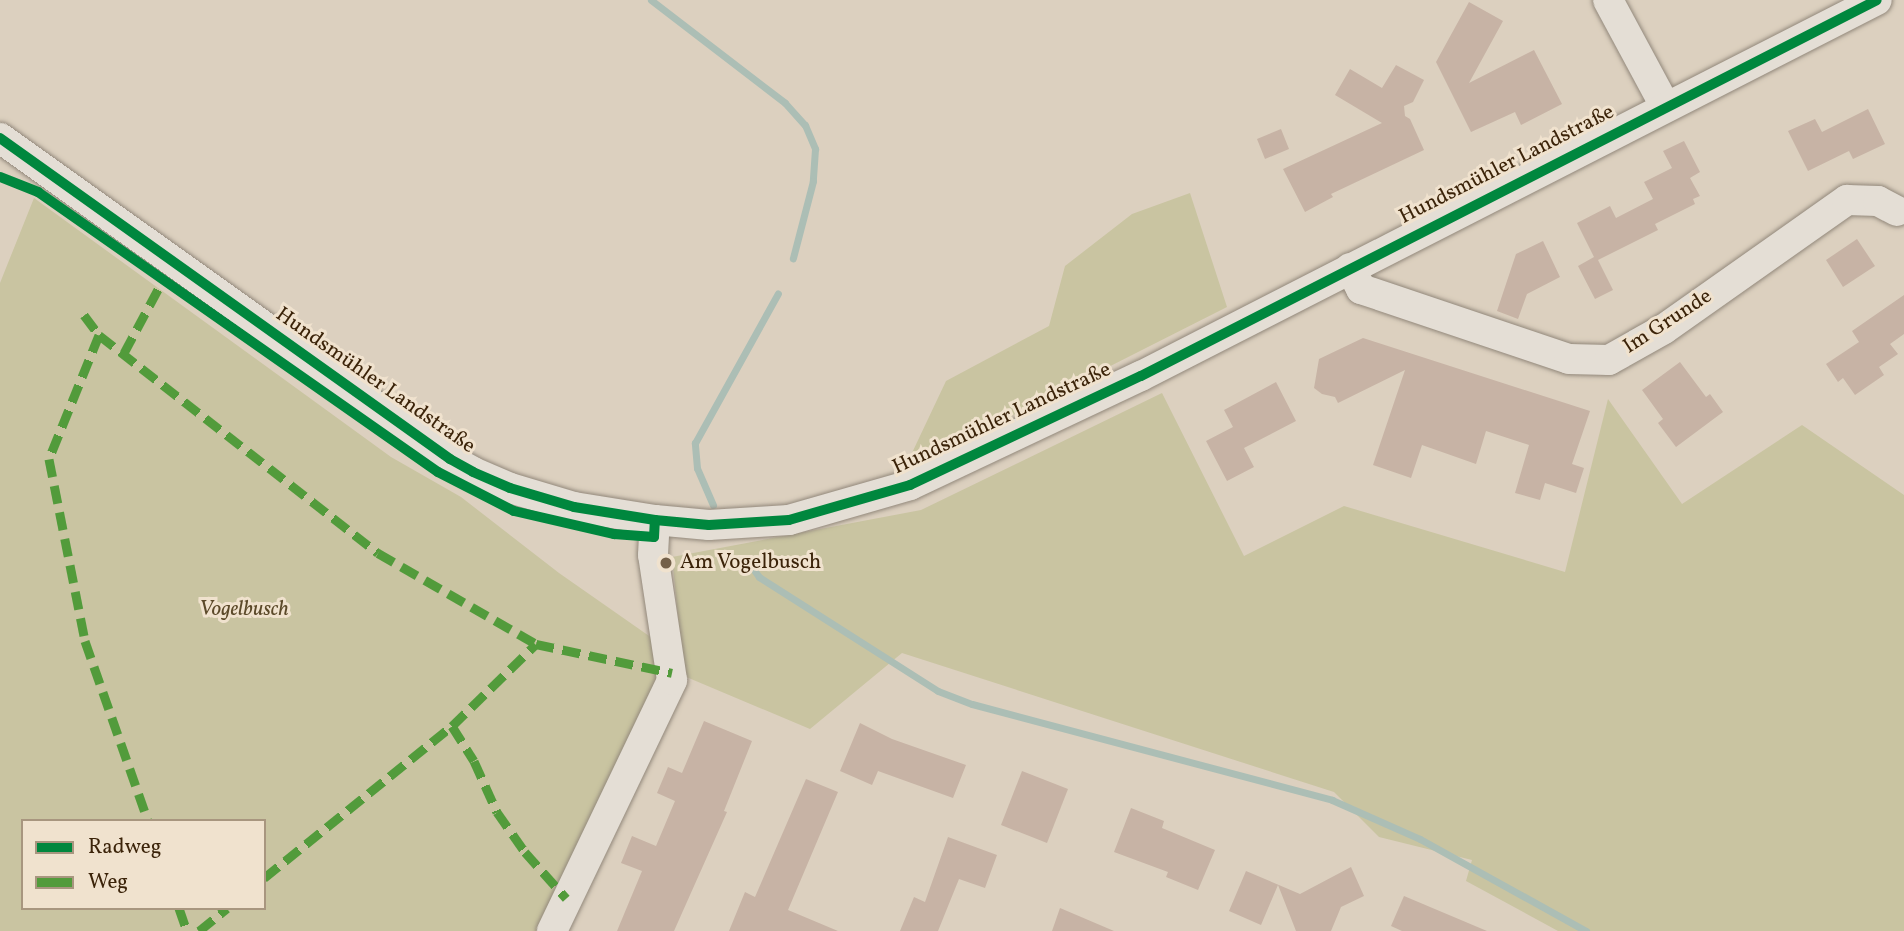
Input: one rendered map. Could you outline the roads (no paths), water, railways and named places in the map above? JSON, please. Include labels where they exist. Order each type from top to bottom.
[{"type":"street","points":[[1608,0],[1665,106]]},
{"type":"street","name":"Hundsmühler Landstraße","points":[[0,138],[450,459],[523,492],[574,507],[655,520],[709,525],[789,520],[910,485],[1141,376],[1877,0]]},
{"type":"street","name":"Im Grunde","points":[[1350,268],[1361,289],[1569,359],[1609,360],[1664,329],[1847,200],[1878,201],[1902,216]]},
{"type":"street","points":[[552,931],[672,680],[653,555],[655,520]]},
{"type":"waterway","points":[[651,0],[785,103],[805,125],[815,149],[813,181],[793,258]]},
{"type":"waterway","points":[[713,505],[697,468],[695,443],[778,293]]},
{"type":"waterway","points":[[746,559],[759,577],[938,691],[972,704],[1332,800],[1420,839],[1586,931]]},
{"type":"place","name":"Am Vogelbusch","points":[[666,563]]},
{"type":"park label","name":"Vogelbusch","points":[[244,610]]}]
